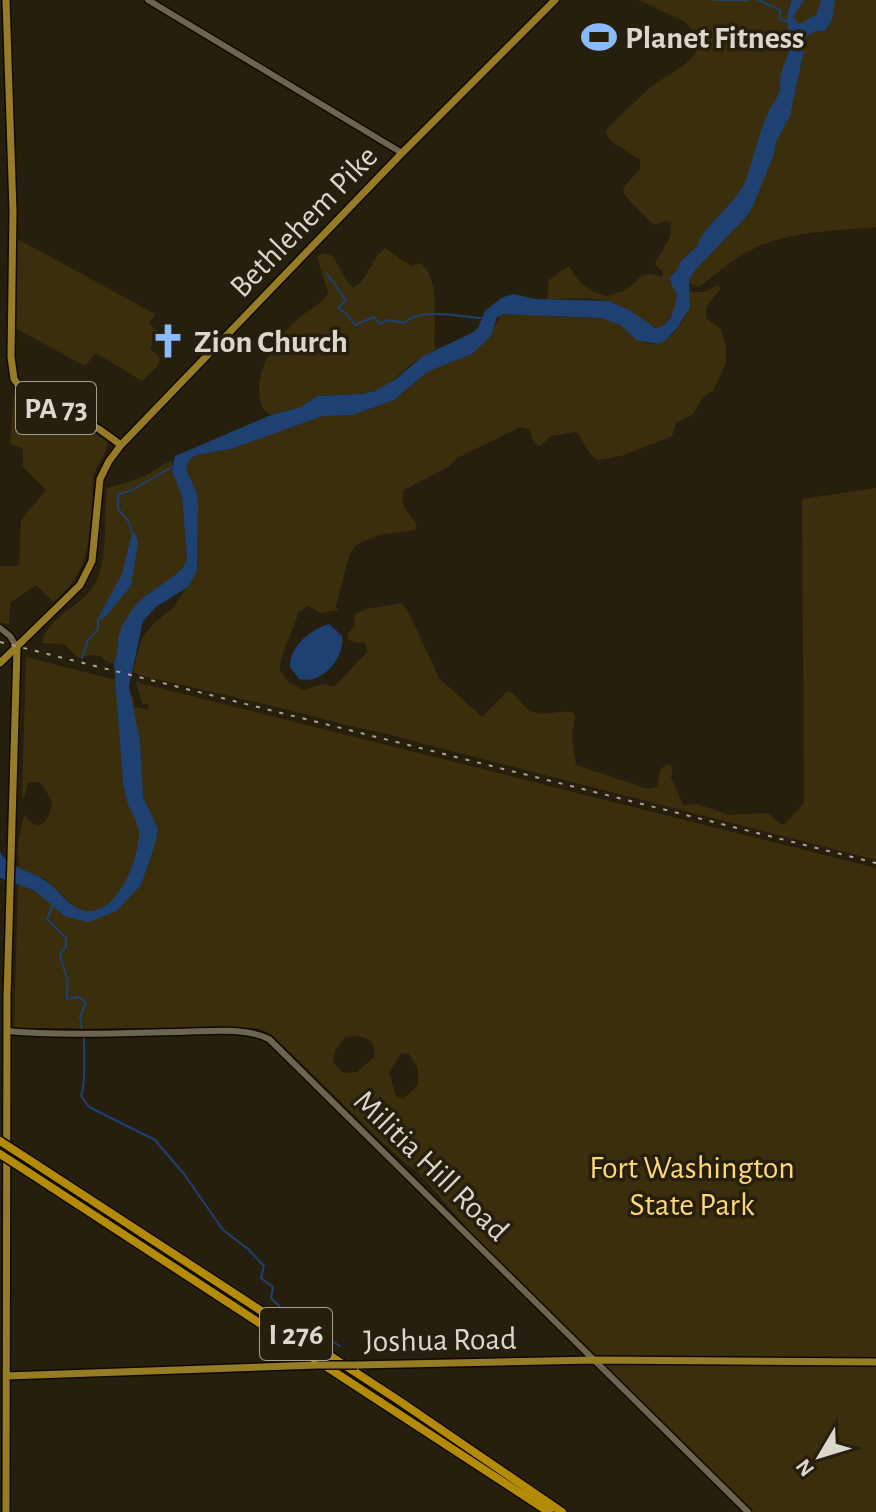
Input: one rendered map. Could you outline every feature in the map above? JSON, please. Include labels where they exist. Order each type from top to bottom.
[{"type":"highway","name":"I 276","points":[[0,1141],[385,1392],[562,1512]]},
{"type":"highway","name":"I 276","points":[[0,1154],[549,1512]]},
{"type":"main road","name":"PA 73","points":[[6,0],[13,211],[13,373],[18,385],[28,394],[99,429],[121,445]]},
{"type":"main road","name":"Bethlehem Pike","points":[[0,663],[73,593],[86,573],[92,561],[100,479],[121,445],[402,153],[555,0]]},
{"type":"main road","points":[[6,1512],[7,1031],[17,648]]},
{"type":"main road","points":[[0,663],[8,664],[17,671]]},
{"type":"main road","name":"Joshua Road","points":[[4,1370],[209,1371],[317,1365],[595,1360],[876,1362]]},
{"type":"street","points":[[148,0],[402,153]]},
{"type":"street","points":[[0,628],[10,636],[17,648]]},
{"type":"street","name":"Militia Hill Road","points":[[7,1031],[100,1034],[219,1032],[258,1034],[269,1039],[748,1512]]},
{"type":"green space","points":[[639,0],[792,0],[787,13],[795,0],[876,0],[876,227],[812,233],[765,244],[737,258],[699,287],[683,280],[698,245],[670,277],[670,284],[677,294],[676,305],[660,328],[647,324],[611,302],[547,299],[549,280],[569,266],[583,285],[606,296],[626,289],[645,275],[662,277],[663,272],[655,264],[670,237],[671,224],[666,221],[654,225],[625,196],[623,188],[640,169],[640,160],[611,141],[605,131],[646,91],[685,64],[701,40],[685,22]]},
{"type":"green space","points":[[16,238],[155,314],[149,324],[160,332],[150,348],[160,358],[157,367],[142,381],[96,353],[85,366],[15,328]]},
{"type":"green space","points":[[385,248],[411,266],[421,263],[430,277],[434,292],[436,349],[375,391],[317,396],[301,407],[271,415],[264,410],[259,388],[268,357],[280,337],[328,293],[317,257],[323,253],[333,256],[353,288]]},
{"type":"green space","points":[[719,285],[720,290],[706,307],[706,318],[721,329],[726,346],[726,363],[713,391],[704,396],[693,414],[676,423],[672,436],[621,456],[598,460],[576,432],[551,436],[540,446],[534,443],[529,429],[520,427],[457,458],[448,467],[404,490],[404,505],[417,524],[415,530],[378,535],[356,545],[349,556],[336,607],[338,610],[321,613],[308,606],[298,612],[282,656],[280,671],[289,682],[303,690],[323,684],[334,687],[367,652],[365,642],[348,640],[355,614],[401,603],[407,609],[439,678],[482,717],[508,691],[533,712],[573,713],[572,738],[576,765],[648,789],[657,787],[661,768],[669,764],[673,768],[671,777],[683,805],[697,804],[729,815],[766,813],[784,825],[804,803],[802,499],[876,488],[876,860],[400,737],[138,675],[133,670],[142,638],[154,623],[173,608],[197,571],[197,494],[186,468],[196,455],[231,449],[323,416],[353,415],[394,400],[427,372],[472,354],[490,336],[500,315],[602,319],[620,325],[644,342],[658,344],[682,322],[688,307],[688,292],[704,292]]},
{"type":"green space","points":[[14,394],[107,440],[106,450],[93,478],[88,544],[80,569],[53,602],[36,585],[10,603],[9,624],[0,623],[0,566],[19,566],[21,520],[46,490],[23,467],[23,449],[10,444]]},
{"type":"green space","points":[[172,461],[172,471],[182,496],[187,560],[184,566],[146,595],[135,608],[120,635],[114,663],[97,655],[78,658],[64,644],[42,643],[51,625],[83,598],[96,582],[104,548],[107,488],[144,476]]},
{"type":"green space","name":"Fort Washington State Park","points":[[26,657],[116,680],[127,803],[121,693],[133,696],[134,707],[149,710],[148,704],[142,704],[136,682],[876,868],[876,1512],[753,1512],[475,1237],[416,1170],[382,1142],[271,1034],[258,1028],[14,1028],[18,885],[73,905],[45,879],[19,868],[18,844],[24,815],[34,824],[43,823],[49,815],[52,801],[40,782],[28,783],[24,799]],"holes":[[[357,1036],[372,1042],[374,1057],[357,1072],[343,1073],[333,1062],[335,1050],[346,1037]],[[401,1053],[409,1054],[418,1069],[418,1085],[403,1099],[396,1096],[389,1073]]]},
{"type":"water","points":[[792,0],[804,0],[793,17],[799,24],[817,14],[821,0],[835,0],[832,20],[825,31],[815,31],[807,36],[790,116],[776,142],[753,206],[695,270],[689,280],[690,307],[666,340],[658,344],[636,340],[621,325],[600,318],[504,314],[497,317],[491,336],[472,354],[427,372],[394,400],[353,415],[323,416],[231,449],[196,455],[190,459],[186,468],[198,504],[197,571],[188,587],[157,606],[143,621],[129,686],[140,741],[143,797],[158,829],[141,885],[117,911],[88,922],[66,917],[35,891],[0,878],[0,852],[15,866],[46,881],[74,906],[92,911],[113,899],[129,874],[139,832],[123,784],[114,663],[121,629],[136,605],[179,572],[187,560],[182,496],[172,471],[175,456],[271,415],[301,407],[317,396],[375,391],[396,379],[423,356],[472,333],[478,328],[485,311],[501,298],[513,294],[535,299],[609,301],[631,311],[655,328],[665,324],[673,311],[677,294],[670,277],[745,182],[765,120],[779,92],[789,48],[788,15]]},
{"type":"water","points":[[135,533],[138,542],[131,586],[106,616],[96,622],[122,574],[131,537]]},
{"type":"water","points":[[329,624],[342,636],[336,661],[316,678],[299,679],[290,667],[293,653],[308,635]]},
{"type":"waterway","points":[[714,0],[748,0]]},
{"type":"waterway","points":[[758,0],[780,10],[780,19],[789,22]]},
{"type":"waterway","points":[[327,274],[346,300],[338,308],[355,325],[374,317],[380,324],[388,320],[405,323],[411,318],[429,314],[481,318]]},
{"type":"waterway","points":[[133,536],[129,522],[118,509],[118,494],[130,491],[174,466]]},
{"type":"waterway","points":[[82,658],[88,640],[98,629],[98,620]]},
{"type":"waterway","points":[[54,902],[47,919],[66,938],[66,947],[60,953],[68,982],[67,999],[79,997],[86,1003],[80,1017],[82,1030]]},
{"type":"waterway","points":[[84,1038],[81,1096],[89,1107],[155,1140],[184,1174],[223,1230],[264,1266],[261,1278],[273,1287],[271,1298],[284,1315],[340,1346]]},
{"type":"railway","points":[[0,642],[876,863]]},
{"type":"place","name":"Planet Fitness","points":[[599,37]]},
{"type":"place","name":"Zion Church","points":[[168,341]]}]
